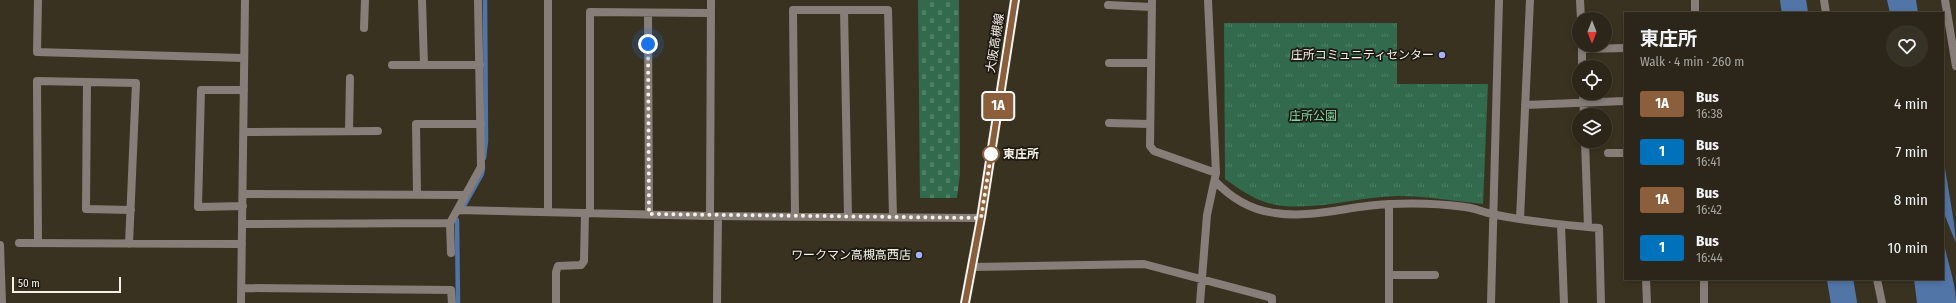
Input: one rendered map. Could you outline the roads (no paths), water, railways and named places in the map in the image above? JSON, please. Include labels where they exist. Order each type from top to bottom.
[{"type":"main road","name":"大阪高槻線","points":[[965,303],[981,218],[1015,0]]},
{"type":"street","points":[[38,0],[37,52],[244,58]]},
{"type":"street","points":[[241,303],[245,0]]},
{"type":"street","points":[[364,0],[364,28]]},
{"type":"street","points":[[422,0],[424,65]]},
{"type":"street","points":[[451,254],[450,223],[481,167],[478,0]]},
{"type":"street","points":[[548,0],[548,212]]},
{"type":"street","points":[[710,0],[717,303]]},
{"type":"street","points":[[1200,303],[1207,215],[1216,177],[1208,0]]},
{"type":"street","points":[[1491,303],[1492,214],[1499,0]]},
{"type":"street","points":[[1520,219],[1530,0]]},
{"type":"street","points":[[1580,0],[1581,12]]},
{"type":"street","points":[[1695,0],[1695,12]]},
{"type":"street","points":[[1824,0],[1826,12]]},
{"type":"street","points":[[1945,0],[1956,66]]},
{"type":"street","points":[[1108,5],[1152,3],[1149,124],[1150,146],[1154,152],[1216,177],[1228,193],[1242,202],[1258,210],[1275,213],[1292,214],[1389,204],[1466,207],[1520,219],[1561,225],[1599,228],[1601,303]]},
{"type":"street","points":[[795,216],[793,10],[888,10],[894,217]]},
{"type":"street","points":[[844,10],[848,216]]},
{"type":"street","points":[[556,303],[556,272],[558,266],[581,265],[584,261],[587,213],[590,12],[711,13]]},
{"type":"street","points":[[648,12],[649,214]]},
{"type":"street","points":[[1612,48],[1624,48]]},
{"type":"street","points":[[1109,63],[1150,63]]},
{"type":"street","points":[[392,65],[480,65]]},
{"type":"street","points":[[349,131],[350,78]]},
{"type":"street","points":[[38,243],[37,81],[136,83],[129,244]]},
{"type":"street","points":[[88,82],[86,209],[131,210]]},
{"type":"street","points":[[242,206],[198,207],[201,90],[244,90]]},
{"type":"street","points":[[1584,100],[1584,108]]},
{"type":"street","points":[[1525,105],[1624,101]]},
{"type":"street","points":[[1109,123],[1149,124]]},
{"type":"street","points":[[417,195],[416,124],[481,124]]},
{"type":"street","points":[[244,132],[378,131]]},
{"type":"street","points":[[1585,148],[1588,227]]},
{"type":"street","points":[[1608,153],[1624,153]]},
{"type":"street","points":[[243,194],[465,195]]},
{"type":"street","points":[[1389,204],[1389,303]]},
{"type":"street","points":[[458,210],[714,216],[981,218]]},
{"type":"street","points":[[242,224],[450,223]]},
{"type":"street","points":[[1561,225],[1564,303]]},
{"type":"street","points":[[19,243],[242,244]]},
{"type":"street","points":[[0,245],[2,303]]},
{"type":"street","points":[[972,267],[1144,264],[1202,281],[1272,298],[1272,303]]},
{"type":"street","points":[[1389,275],[1435,275]]},
{"type":"street","points":[[1646,280],[1647,303]]},
{"type":"street","points":[[1704,280],[1704,303]]},
{"type":"street","points":[[1877,280],[1882,303]]},
{"type":"street","points":[[242,288],[451,290],[452,303]]},
{"type":"water","points":[[1887,0],[1916,0],[1918,12],[1890,12]]},
{"type":"water","points":[[1944,162],[1956,243],[1944,216]]},
{"type":"water","points":[[1944,241],[1954,285],[1956,303],[1917,303],[1914,280],[1944,280]]},
{"type":"waterway","points":[[484,158],[486,141],[485,0]]},
{"type":"waterway","points":[[1793,0],[1795,12]]},
{"type":"waterway","points":[[464,206],[482,174],[483,168]]},
{"type":"waterway","points":[[457,220],[458,303]]},
{"type":"waterway","points":[[1840,280],[1844,303]]},
{"type":"place","name":"庄所コミュニティセンター","points":[[1442,55]]},
{"type":"place","name":"東庄所","points":[[991,154]]},
{"type":"place","name":"ワークマン高槻高西店","points":[[919,255]]},
{"type":"park label","name":"庄所公園","points":[[1313,116]]}]
